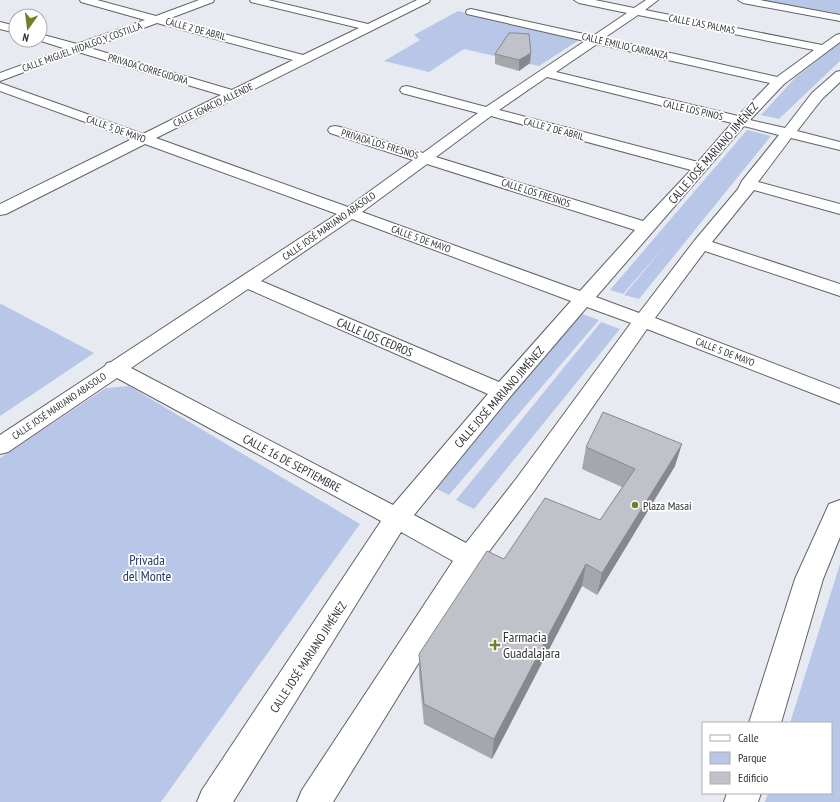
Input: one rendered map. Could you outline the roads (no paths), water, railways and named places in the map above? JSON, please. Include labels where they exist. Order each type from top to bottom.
[{"type":"street","name":"CALLE 2 DE ABRIL","points":[[85,0],[306,60]]},
{"type":"street","name":"CALLE MIGUEL HIDALGO Y COSTILLA","points":[[0,77],[209,0]]},
{"type":"street","points":[[256,0],[371,28]]},
{"type":"street","name":"CALLE LAS PALMAS","points":[[579,0],[636,11],[832,43]]},
{"type":"street","name":"CALLE JOSÉ MARIANO ABASOLO","points":[[0,446],[114,368],[350,213],[488,112],[653,0]]},
{"type":"street","points":[[743,0],[840,18]]},
{"type":"street","name":"CALLE IGNACIO ALLENDE","points":[[0,210],[425,2]]},
{"type":"street","name":"CALLE EMILIO CARRANZA","points":[[471,12],[779,81]]},
{"type":"street","name":"PRIVADA CORREGIDORA","points":[[48,39],[234,95]]},
{"type":"street","name":"CALLE JOSÉ MARIANO JIMÉNEZ","points":[[214,802],[396,519],[502,392],[741,121],[779,81],[832,43]]},
{"type":"street","name":"CALLE LOS PINOS","points":[[545,73],[840,146]]},
{"type":"street","points":[[314,802],[470,557],[525,485],[701,244],[746,190],[748,184],[817,96],[833,91],[840,75]]},
{"type":"street","name":"CALLE 5 DE MAYO","points":[[0,87],[644,321],[840,397]]},
{"type":"street","name":"CALLE 2 DE ABRIL","points":[[407,90],[700,168]]},
{"type":"street","name":"PRIVADA LOS FRESNOS","points":[[335,130],[426,158]]},
{"type":"street","name":"CALLE LOS FRESNOS","points":[[426,158],[646,228]]},
{"type":"street","points":[[748,184],[840,209]]},
{"type":"street","points":[[701,244],[840,290]]},
{"type":"street","name":"CALLE LOS CEDROS","points":[[247,282],[502,392]]},
{"type":"street","name":"CALLE 16 DE SEPTIEMBRE","points":[[114,368],[470,557]]},
{"type":"street","points":[[765,722],[809,579],[838,511],[840,510]]},
{"type":"place","name":"Plaza Masai","points":[[635,505]]},
{"type":"place","name":"Farmacia Guadalajara","points":[[495,645]]},
{"type":"park label","name":"Privada del Monte","points":[[147,568]]}]
